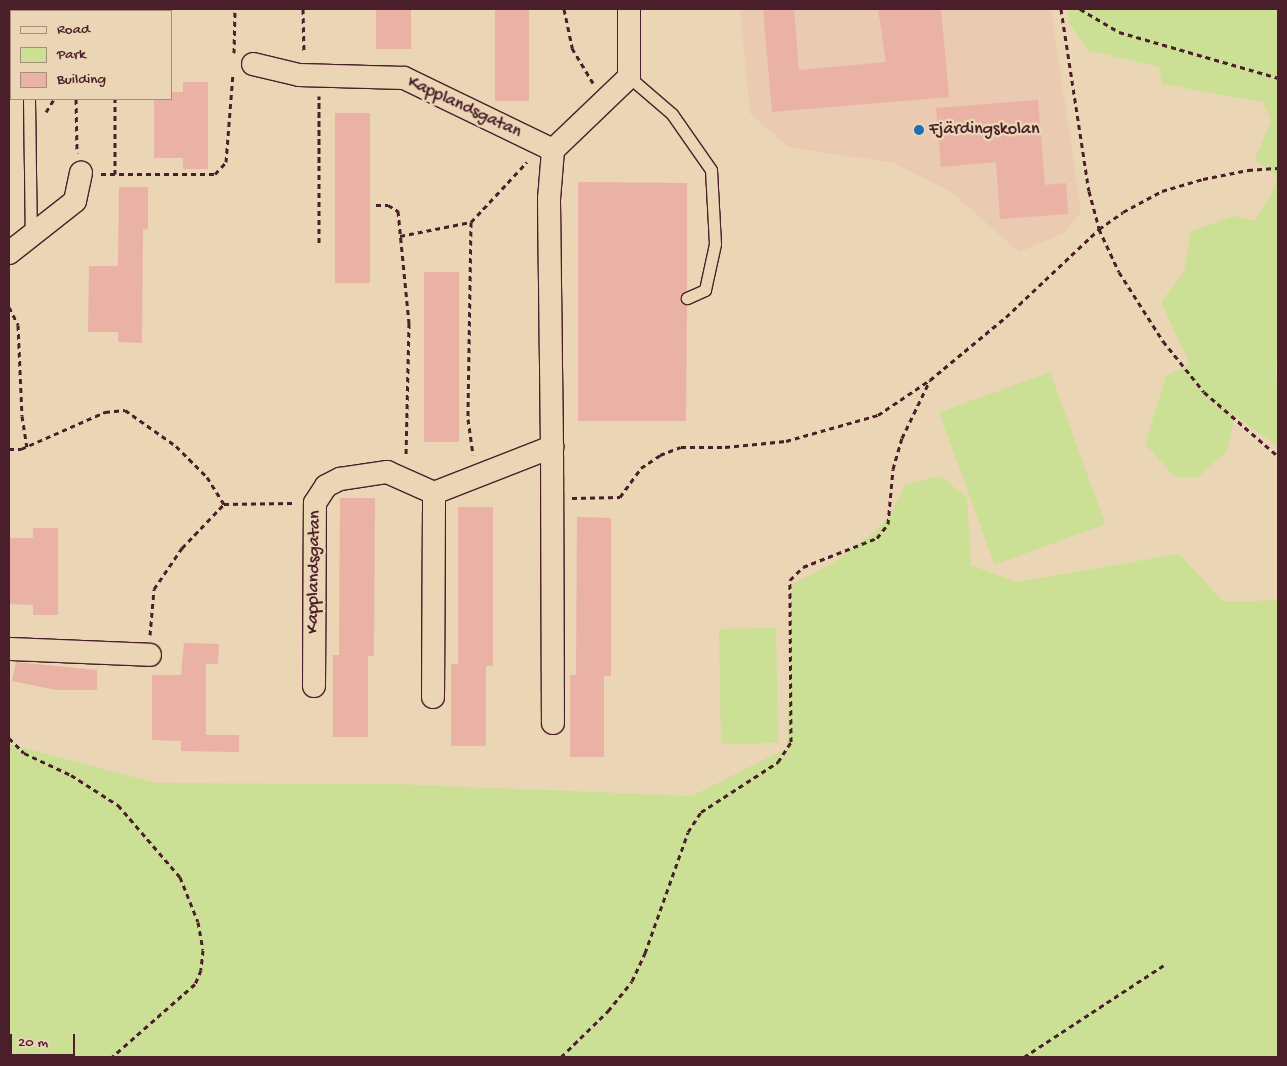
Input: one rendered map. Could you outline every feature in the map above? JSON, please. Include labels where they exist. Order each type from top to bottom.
[{"type":"street","points":[[553,723],[548,148],[629,77],[629,9]]},
{"type":"street","name":"Kapplandsgatan","points":[[253,64],[299,75],[404,78],[548,148]]},
{"type":"street","points":[[9,253],[75,201],[81,174]]},
{"type":"street","points":[[433,697],[434,493],[552,447]]},
{"type":"street","name":"Kapplandsgatan","points":[[314,686],[315,503],[326,486],[340,479],[388,472],[434,493]]},
{"type":"street","points":[[9,649],[150,655]]},
{"type":"lane","points":[[629,77],[672,114],[710,170],[715,244],[705,290],[687,298]]},
{"type":"lane","points":[[28,100],[31,234]]},
{"type":"path","points":[[76,100],[75,137],[81,174],[199,176],[215,174],[226,162],[235,9]]},
{"type":"path","points":[[303,9],[303,50],[306,61],[320,76],[320,243]]},
{"type":"path","points":[[564,9],[572,48],[605,100]]},
{"type":"path","points":[[1061,9],[1084,166],[1099,229],[1119,272],[1163,341],[1204,392],[1278,456]]},
{"type":"path","points":[[1080,9],[1119,32],[1278,78]]},
{"type":"path","points":[[115,100],[115,174]]},
{"type":"path","points":[[400,236],[471,222],[548,148]]},
{"type":"path","points":[[552,498],[620,497],[641,468],[681,447],[725,447],[786,441],[878,415],[930,380],[1006,317],[1099,229],[1162,191],[1248,170],[1278,168]]},
{"type":"path","points":[[376,205],[388,205],[398,211],[409,323],[406,480]]},
{"type":"path","points":[[471,222],[468,419],[470,441],[481,474]]},
{"type":"path","points":[[9,307],[18,325],[22,416],[27,447]]},
{"type":"path","points":[[561,1057],[608,1011],[632,981],[645,953],[688,832],[701,812],[778,762],[791,742],[790,580],[803,567],[877,538],[888,524],[893,469],[902,438],[930,380]]},
{"type":"path","points":[[9,449],[27,447],[106,412],[125,410],[176,446],[207,477],[224,504]]},
{"type":"path","points":[[150,655],[154,589],[182,548],[224,504],[315,503]]},
{"type":"path","points":[[9,738],[24,752],[71,775],[118,805],[180,877],[198,922],[203,950],[201,970],[195,984],[112,1057]]},
{"type":"path","points":[[1024,1057],[1164,965]]},
{"type":"shaded area","name":"Fjärdingskolan","points":[[740,9],[1051,9],[1081,212],[1064,233],[1019,252],[951,192],[894,163],[788,147],[750,113]]},
{"type":"green space","points":[[1068,9],[1278,9],[1278,354],[1275,370],[1278,388],[1278,447],[1235,415],[1227,451],[1198,477],[1175,477],[1145,444],[1166,376],[1190,364],[1161,302],[1184,272],[1191,231],[1234,216],[1255,221],[1271,195],[1277,177],[1255,159],[1271,121],[1263,102],[1162,84],[1159,67],[1087,50],[1069,23]]},
{"type":"green space","points":[[1050,372],[1105,524],[995,565],[939,412]]},
{"type":"green space","points":[[940,476],[967,497],[971,565],[1016,582],[1179,554],[1224,602],[1278,600],[1278,1057],[9,1057],[9,744],[156,783],[395,784],[692,796],[787,748],[792,584],[832,564],[879,528],[891,514],[905,484]]},
{"type":"green space","points":[[776,628],[778,743],[721,744],[719,629]]},
{"type":"building","points":[[376,9],[411,9],[411,49],[376,49]]},
{"type":"building","points":[[495,9],[529,9],[529,101],[495,101]]},
{"type":"building","points":[[763,9],[794,9],[799,70],[886,62],[878,9],[941,9],[949,97],[772,112]]},
{"type":"building","points":[[183,82],[208,82],[208,169],[183,169],[183,158],[154,158],[154,100],[172,100],[172,92],[183,92]]},
{"type":"building","points":[[1038,100],[1045,185],[1066,183],[1068,214],[1000,219],[996,162],[941,167],[936,108]]},
{"type":"building","points":[[335,113],[370,113],[370,283],[335,283]]},
{"type":"building","points":[[578,182],[687,183],[687,290],[680,298],[687,305],[686,421],[578,421]]},
{"type":"building","points":[[119,187],[148,187],[148,230],[143,229],[142,343],[118,342],[118,332],[88,332],[89,266],[118,266]]},
{"type":"building","points":[[424,272],[459,272],[459,442],[424,442]]},
{"type":"building","points":[[340,498],[375,498],[374,656],[368,656],[368,737],[333,737],[333,655],[339,655]]},
{"type":"building","points":[[458,507],[493,507],[493,666],[486,666],[486,746],[451,746],[451,664],[458,664]]},
{"type":"building","points":[[577,517],[611,518],[611,676],[604,676],[604,757],[570,757],[570,675],[576,675]]},
{"type":"building","points":[[33,528],[58,528],[58,615],[33,615],[33,605],[9,604],[9,538],[33,538]]},
{"type":"building","points":[[184,643],[219,644],[218,664],[206,664],[206,735],[239,735],[239,752],[181,751],[181,741],[152,740],[152,675],[181,675]]},
{"type":"building","points":[[16,662],[97,670],[97,690],[56,690],[12,681]]},
{"type":"place","name":"Fjärdingskolan","points":[[919,130]]}]
